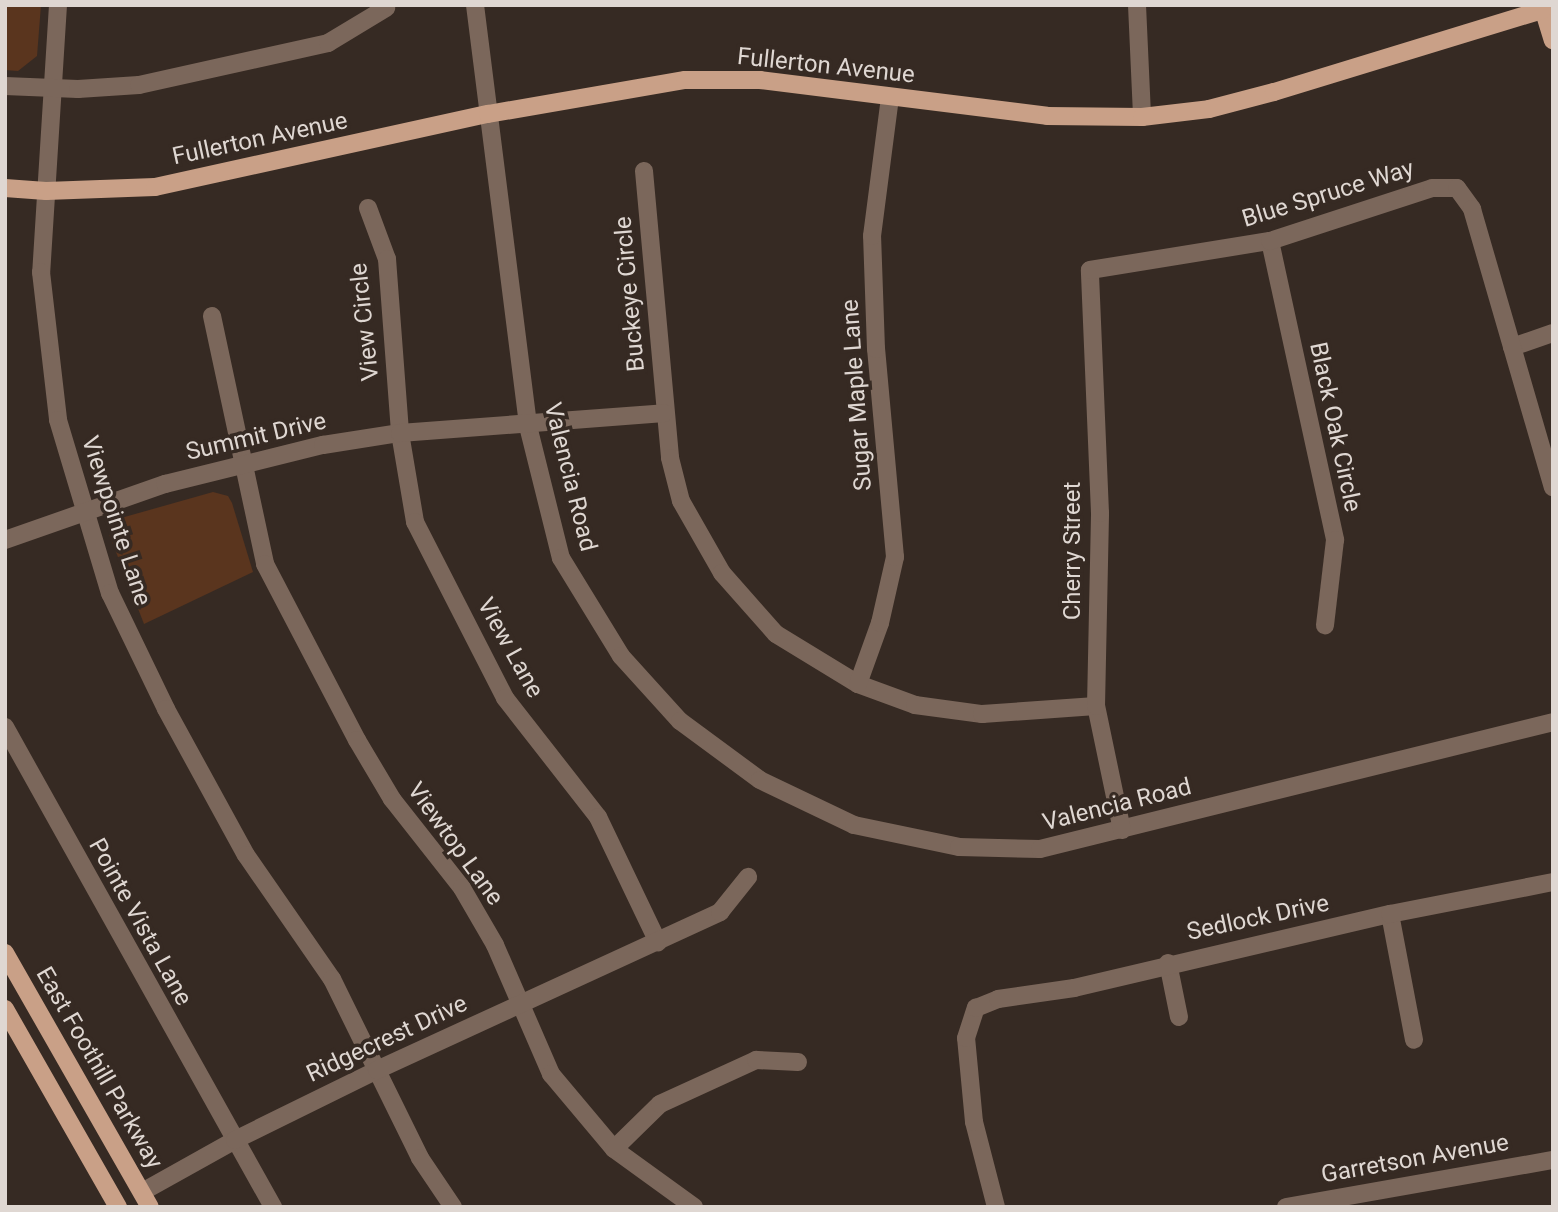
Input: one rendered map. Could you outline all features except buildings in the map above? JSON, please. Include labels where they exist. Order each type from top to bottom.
[{"type":"main road","name":"Fullerton Avenue","points":[[5,188],[46,191],[155,187],[488,114],[685,80],[760,80],[1047,116],[1142,117],[1209,108],[1274,92],[1546,8]]},
{"type":"main road","points":[[1546,8],[1553,40]]},
{"type":"main road","name":"East Foothill Parkway","points":[[5,953],[146,1199]]},
{"type":"main road","points":[[5,1009],[118,1207]]},
{"type":"street","name":"Viewpointe Lane","points":[[58,5],[50,89],[41,271],[58,420],[110,593],[166,709],[246,855],[332,979],[420,1158],[453,1207]]},
{"type":"street","name":"Valencia Road","points":[[475,5],[527,426],[561,558],[621,656],[680,721],[760,780],[854,825],[959,847],[1040,849],[1553,722]]},
{"type":"street","points":[[1137,5],[1142,117]]},
{"type":"street","points":[[5,86],[50,89],[139,85],[328,44],[386,8]]},
{"type":"street","name":"Sugar Maple Lane","points":[[858,684],[880,623],[895,557],[876,349],[872,236],[890,98]]},
{"type":"street","name":"Buckeye Circle","points":[[644,171],[664,413],[681,501],[722,573],[776,634],[858,684],[915,705],[982,714],[1096,706]]},
{"type":"street","name":"Blue Spruce Way","points":[[1090,271],[1270,241],[1421,191],[1457,188],[1472,209],[1512,347]]},
{"type":"street","name":"View Circle","points":[[368,208],[387,260],[400,433]]},
{"type":"street","name":"Black Oak Circle","points":[[1270,241],[1335,540],[1325,625]]},
{"type":"street","name":"Cherry Street","points":[[1090,271],[1100,513],[1096,706],[1122,830]]},
{"type":"street","name":"Viewtop Lane","points":[[212,316],[265,564],[357,740],[392,799],[462,888],[495,945],[551,1074],[614,1149],[694,1207]]},
{"type":"street","points":[[1553,333],[1512,347],[1553,487]]},
{"type":"street","name":"Summit Drive","points":[[5,540],[84,510],[242,464],[400,433],[527,426],[664,413]]},
{"type":"street","name":"View Lane","points":[[400,433],[415,522],[505,698],[598,817],[658,942]]},
{"type":"street","name":"Pointe Vista Lane","points":[[5,727],[273,1207]]},
{"type":"street","name":"Ridgecrest Drive","points":[[146,1199],[234,1140],[377,1070],[720,912],[748,877]]},
{"type":"street","name":"Sedlock Drive","points":[[996,1207],[974,1122],[966,1038],[976,1007],[998,999],[1074,988],[1168,963],[1390,914],[1553,882]]},
{"type":"street","points":[[1390,914],[1414,1040]]},
{"type":"street","points":[[1168,963],[1179,1017]]},
{"type":"street","points":[[614,1149],[660,1104],[756,1060],[797,1062]]},
{"type":"street","name":"Garretson Avenue","points":[[1286,1207],[1553,1160]]},
{"type":"shaded area","points":[[5,5],[41,5],[37,56],[18,71],[5,70]]},
{"type":"shaded area","points":[[213,492],[228,496],[232,503],[253,572],[144,624],[109,534],[112,525],[121,518]]}]
